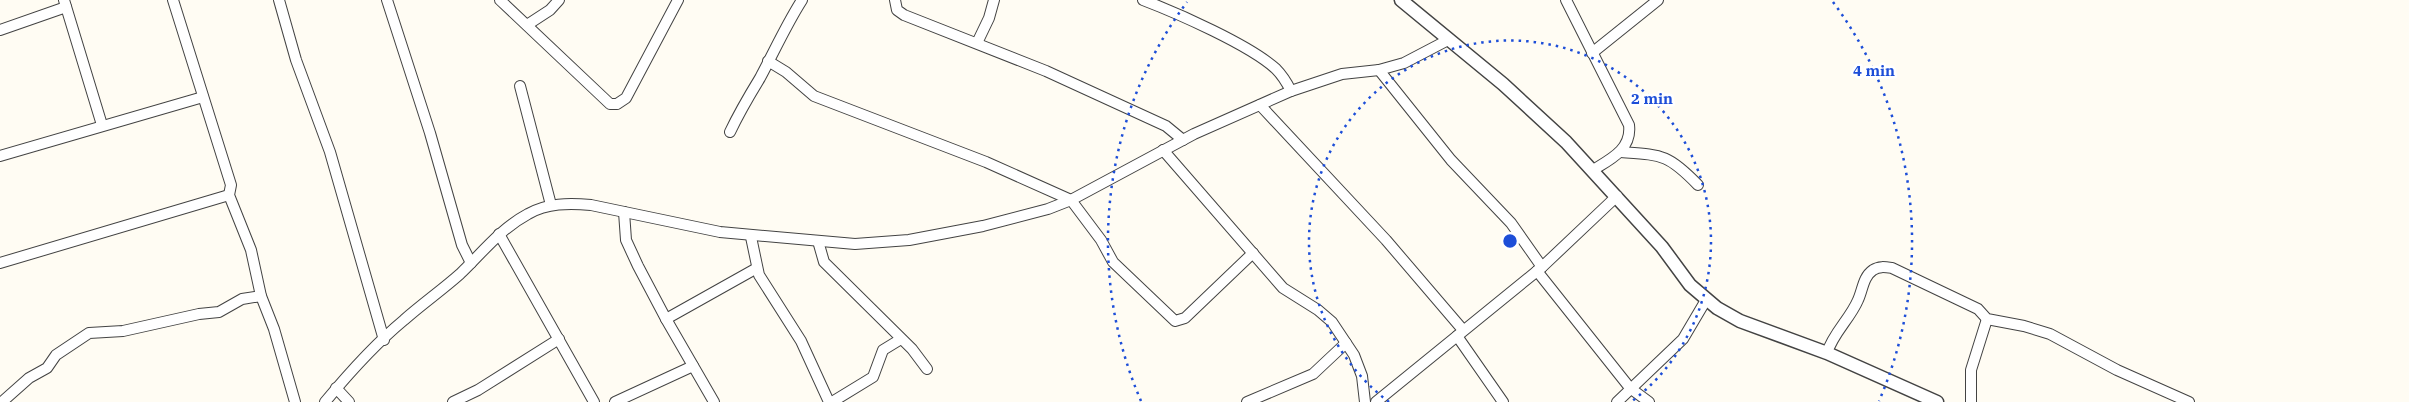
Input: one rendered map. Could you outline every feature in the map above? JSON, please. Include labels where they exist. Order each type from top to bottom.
[{"type":"street","points":[[173,0],[202,97],[232,185],[229,195],[251,250],[261,296],[274,329],[296,402]]},
{"type":"street","points":[[279,0],[296,60],[330,152],[384,340]]},
{"type":"street","points":[[387,0],[430,133],[462,245],[471,263]]},
{"type":"street","points":[[500,0],[610,104],[617,104],[626,98],[678,0]]},
{"type":"street","points":[[527,25],[550,10],[559,0]]},
{"type":"street","points":[[730,132],[743,103],[802,0]]},
{"type":"street","points":[[895,0],[898,10],[904,15],[1046,71],[1138,112],[1166,126],[1183,140]]},
{"type":"street","points":[[977,44],[989,18],[994,0]]},
{"type":"street","points":[[1143,0],[1244,48],[1274,68],[1286,80],[1291,91]]},
{"type":"street","points":[[1401,0],[1504,84],[1566,142],[1617,196],[1662,247],[1690,285],[1706,300],[1740,320],[1827,354],[1937,402]]},
{"type":"street","points":[[1566,0],[1629,125],[1630,134],[1621,152],[1593,170]]},
{"type":"street","points":[[1592,53],[1658,0]]},
{"type":"street","points":[[0,30],[64,3],[102,125]]},
{"type":"street","points":[[325,402],[336,388],[403,320],[430,300],[471,263],[499,234],[529,213],[551,205],[569,203],[591,204],[751,237],[855,244],[909,240],[1048,210],[1071,200],[1183,140],[1291,91],[1342,74],[1379,70],[1419,57],[1448,40]]},
{"type":"street","points":[[768,61],[786,72],[814,96],[986,162],[1071,200],[1101,240],[1113,262],[1175,321],[1185,318],[1253,253]]},
{"type":"street","points":[[1379,70],[1451,160],[1511,223],[1540,269],[1630,388],[1649,402]]},
{"type":"street","points":[[520,86],[551,205]]},
{"type":"street","points":[[0,156],[202,97]]},
{"type":"street","points":[[1260,105],[1386,240],[1460,333],[1503,402]]},
{"type":"street","points":[[1163,150],[1283,288],[1318,310],[1332,322],[1354,355],[1362,376],[1365,402]]},
{"type":"street","points":[[1621,152],[1666,157],[1678,165],[1698,186]]},
{"type":"street","points":[[0,262],[229,195]]},
{"type":"street","points":[[1376,402],[1540,269],[1617,196]]},
{"type":"street","points":[[624,212],[626,240],[666,319],[714,402]]},
{"type":"street","points":[[499,234],[594,402]]},
{"type":"street","points":[[751,237],[757,268],[768,292],[801,341],[831,402],[873,376],[883,350],[901,339]]},
{"type":"street","points":[[818,241],[824,262],[901,339],[927,369]]},
{"type":"street","points":[[1827,354],[1839,331],[1852,314],[1866,277],[1874,269],[1883,266],[1892,268],[1978,309],[1987,319],[2050,334],[2117,370],[2189,402]]},
{"type":"street","points":[[666,319],[757,268]]},
{"type":"street","points":[[2,402],[28,378],[47,368],[56,355],[89,333],[123,332],[199,314],[219,312],[242,299],[261,296]]},
{"type":"street","points":[[1617,402],[1684,339],[1706,300]]},
{"type":"street","points":[[1971,402],[1971,370],[1987,327],[1987,319]]},
{"type":"street","points":[[453,402],[478,390],[559,339]]},
{"type":"street","points":[[1247,402],[1313,374],[1346,343]]},
{"type":"street","points":[[615,402],[693,366]]},
{"type":"street","points":[[336,388],[349,402]]}]
